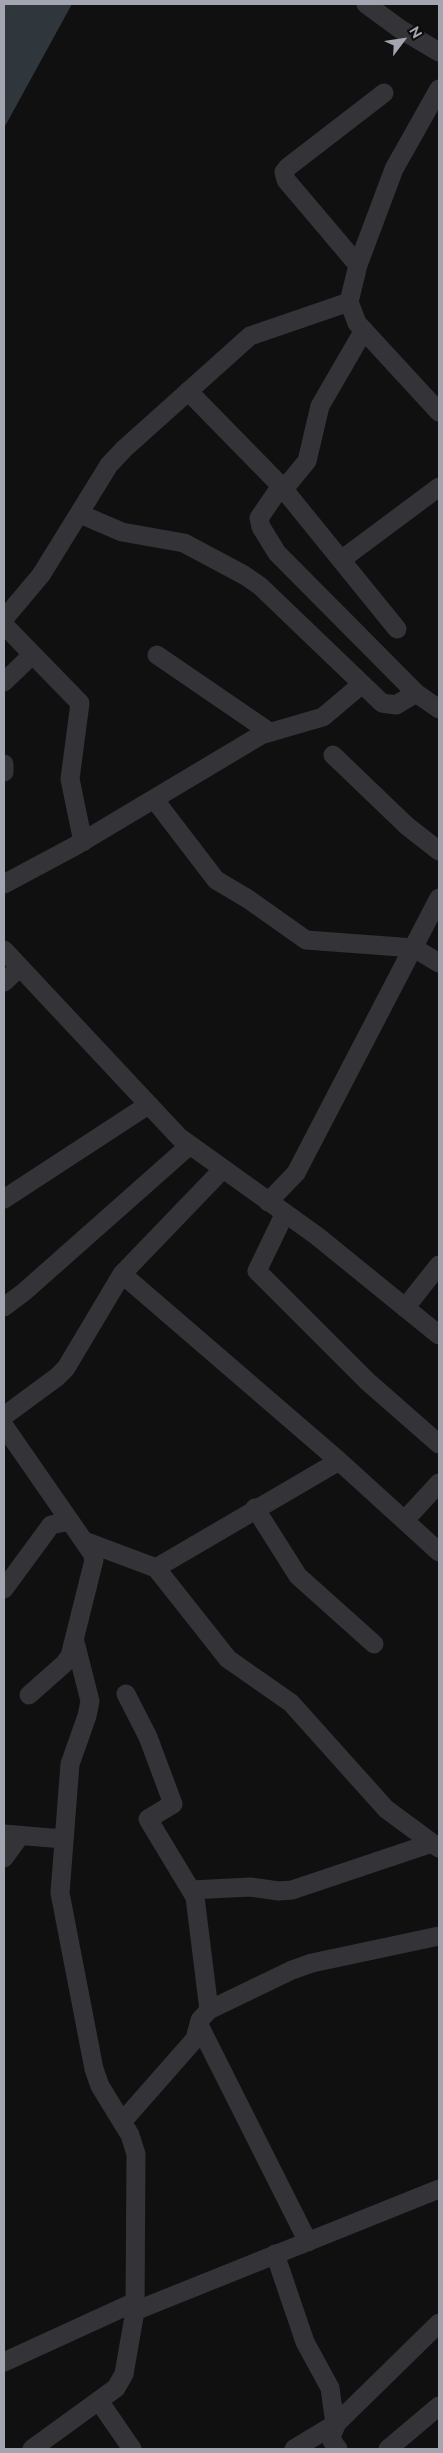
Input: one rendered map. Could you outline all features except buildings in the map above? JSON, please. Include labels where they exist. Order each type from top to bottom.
[{"type":"street","points":[[366,4],[400,30],[439,52]]},
{"type":"street","points":[[439,89],[394,169],[358,265],[349,302],[352,315],[364,330],[439,412]]},
{"type":"street","points":[[358,265],[286,180],[284,172],[384,93]]},
{"type":"street","points":[[4,619],[41,575],[116,458],[188,391],[250,336],[349,302]]},
{"type":"street","points":[[364,330],[320,406],[307,461],[282,487],[258,518],[272,546],[284,560],[416,693],[439,709]]},
{"type":"street","points":[[188,391],[282,487],[397,629]]},
{"type":"street","points":[[341,560],[439,486]]},
{"type":"street","points":[[80,514],[122,532],[184,543],[244,575],[260,586],[382,703],[391,706],[416,693]]},
{"type":"street","points":[[4,626],[80,703],[70,779],[83,842]]},
{"type":"street","points":[[4,682],[32,654]]},
{"type":"street","points":[[157,655],[268,732]]},
{"type":"street","points":[[4,884],[83,842],[268,732],[323,717],[362,684]]},
{"type":"street","points":[[333,755],[407,826],[439,852]]},
{"type":"street","points":[[4,764],[4,772]]},
{"type":"street","points":[[154,800],[216,880],[248,899],[306,940],[414,948],[439,962]]},
{"type":"street","points":[[268,1202],[296,1173],[439,898]]},
{"type":"street","points":[[4,950],[179,1137],[285,1213],[439,1335]]},
{"type":"street","points":[[4,982],[20,967]]},
{"type":"street","points":[[4,1199],[148,1105]]},
{"type":"street","points":[[4,1307],[24,1292],[190,1145]]},
{"type":"street","points":[[4,1416],[57,1377],[66,1368],[122,1274],[223,1169]]},
{"type":"street","points":[[285,1213],[257,1271],[367,1382],[439,1444]]},
{"type":"street","points":[[406,1308],[439,1265]]},
{"type":"street","points":[[122,1274],[340,1461],[439,1552]]},
{"type":"street","points":[[4,1426],[92,1553],[94,1567],[75,1642],[66,1663],[29,1695]]},
{"type":"street","points":[[156,1568],[255,1508],[340,1461]]},
{"type":"street","points":[[405,1520],[439,1483]]},
{"type":"street","points":[[255,1508],[294,1571],[374,1644]]},
{"type":"street","points":[[4,1589],[52,1525],[70,1521]]},
{"type":"street","points":[[84,1541],[156,1568],[228,1659],[291,1703],[386,1809],[436,1845]]},
{"type":"street","points":[[32,2449],[100,2402],[116,2388],[124,2374],[135,2306],[138,2165],[134,2145],[100,2086],[94,2069],[60,1892],[71,1759],[87,1716],[90,1701],[75,1642]]},
{"type":"street","points":[[126,1694],[148,1737],[173,1804],[148,1819],[191,1890],[198,1908],[204,2017],[308,2242]]},
{"type":"street","points":[[4,1858],[12,1835],[63,1840]]},
{"type":"street","points":[[191,1890],[250,1887],[279,1891],[292,1890],[436,1845]]},
{"type":"street","points":[[122,2122],[196,2039],[204,2017],[302,1966],[439,1936]]},
{"type":"street","points":[[4,2362],[135,2306],[308,2242],[439,2189]]},
{"type":"street","points":[[275,2254],[305,2342],[330,2388],[334,2417],[337,2423]]},
{"type":"street","points":[[294,2449],[337,2423],[439,2323]]},
{"type":"street","points":[[100,2402],[130,2448]]},
{"type":"street","points":[[388,2449],[439,2406]]},
{"type":"street","points":[[337,2423],[332,2434],[332,2441],[338,2449]]},
{"type":"shaded area","points":[[4,4],[72,4],[4,128]]}]
